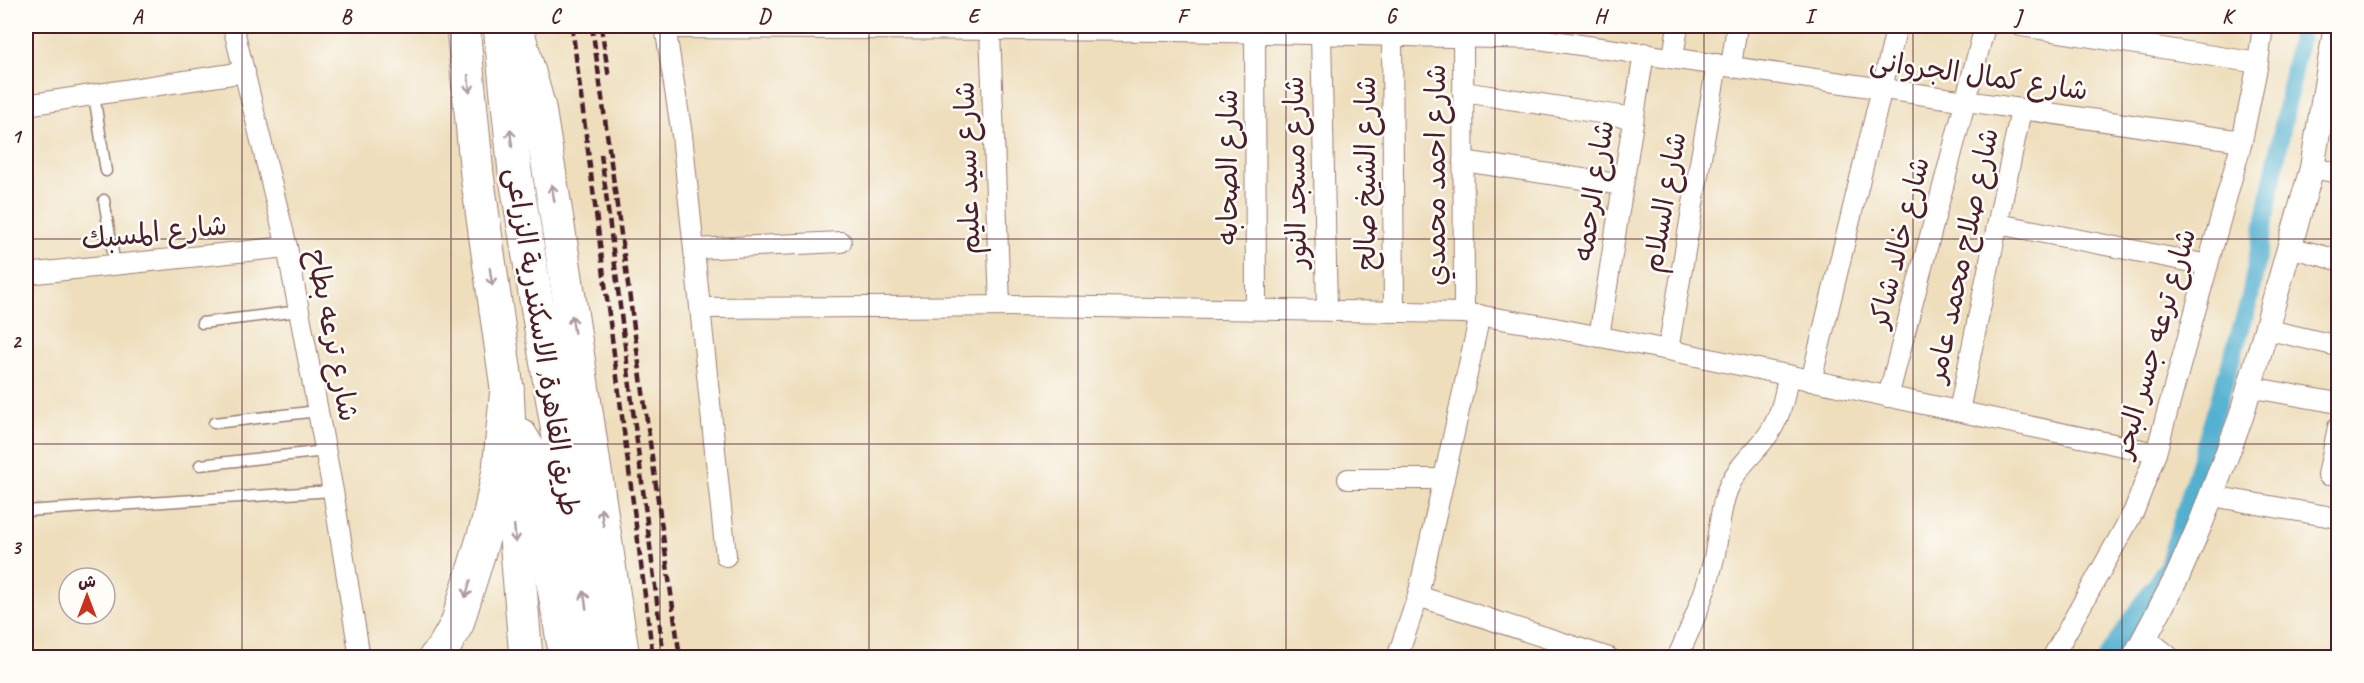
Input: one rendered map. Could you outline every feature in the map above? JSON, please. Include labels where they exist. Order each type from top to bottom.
[{"type":"highway","name":"طريق القاهرة, الاسكندرية الزراعى","points":[[463,26],[477,175],[508,404],[512,490],[526,657]]},
{"type":"highway","name":"طريق القاهرة, الاسكندرية الزراعى","points":[[500,26],[514,172],[581,571],[593,657]]},
{"type":"highway","points":[[516,26],[539,108],[622,657]]},
{"type":"highway","points":[[435,657],[457,624],[489,519],[499,470],[508,404]]},
{"type":"highway","points":[[508,404],[528,448],[566,657]]},
{"type":"street","name":"شارع ترعه بطاح","points":[[233,26],[287,247],[326,451],[360,657]]},
{"type":"street","points":[[1673,57],[1677,26]]},
{"type":"street","name":"شارع السلام","points":[[1668,350],[1724,65],[1737,26]]},
{"type":"street","points":[[1811,381],[1897,26]]},
{"type":"street","name":"شارع خالد شاكر","points":[[1888,397],[1985,26]]},
{"type":"street","points":[[2021,26],[2258,63]]},
{"type":"street","name":"شارع ترعه جسر البحر","points":[[2052,657],[2134,511],[2156,453],[2242,141],[2263,26]]},
{"type":"street","points":[[2171,657],[2139,647],[2178,575],[2241,417],[2312,168],[2333,78],[2336,26]]},
{"type":"street","points":[[665,27],[682,135],[726,556]]},
{"type":"street","name":"شارع كمال الجروانى","points":[[665,27],[1255,29],[1392,35],[1474,33],[1539,39],[1673,57],[1882,90],[2242,141]]},
{"type":"street","name":"شارع سيد عليم","points":[[990,29],[1000,306]]},
{"type":"street","name":"شارع الصحابه","points":[[1255,29],[1256,309]]},
{"type":"street","name":"شارع مسجد النور","points":[[1327,310],[1331,31]]},
{"type":"street","name":"شارع احمد محمدي","points":[[1397,657],[1418,596],[1444,479],[1472,314],[1463,161],[1463,92],[1474,33]]},
{"type":"street","name":"شارع الشيخ صالح","points":[[1392,35],[1394,311]]},
{"type":"street","name":"شارع الرحمه","points":[[1599,337],[1644,53]]},
{"type":"street","points":[[26,105],[245,72]]},
{"type":"street","points":[[1463,92],[1634,118]]},
{"type":"street","name":"شارع صلاح محمد عامر","points":[[1959,411],[2021,110]]},
{"type":"street","points":[[1463,161],[1623,185]]},
{"type":"street","points":[[2312,168],[2338,173]]},
{"type":"street","points":[[1998,224],[2208,265]]},
{"type":"street","points":[[694,249],[842,242]]},
{"type":"street","name":"شارع المسبك","points":[[26,274],[287,247]]},
{"type":"street","points":[[2289,247],[2338,260]]},
{"type":"street","points":[[700,308],[1000,306],[1472,314],[1668,350],[2156,453]]},
{"type":"street","points":[[2265,329],[2338,346]]},
{"type":"street","points":[[1677,657],[1695,618],[1708,580],[1727,489],[1739,467],[1769,433],[1779,415],[1788,375]]},
{"type":"street","points":[[2249,387],[2338,403]]},
{"type":"street","points":[[2328,476],[2338,426]]},
{"type":"street","points":[[1348,479],[1444,479]]},
{"type":"street","points":[[2211,496],[2338,518]]},
{"type":"street","points":[[1418,596],[1609,657]]},
{"type":"lane","points":[[94,95],[106,171]]},
{"type":"lane","points":[[105,200],[115,265]]},
{"type":"lane","points":[[202,323],[299,311]]},
{"type":"lane","points":[[214,423],[318,411]]},
{"type":"lane","points":[[200,465],[326,451]]},
{"type":"lane","points":[[26,511],[333,491]]},
{"type":"waterway","points":[[2106,658],[2168,566],[2249,302],[2302,26]]},
{"type":"railway","points":[[572,26],[653,658]]},
{"type":"railway","points":[[592,26],[680,658]]},
{"type":"railway","points":[[601,26],[609,78]]},
{"type":"railway","points":[[601,154],[664,658]]}]
